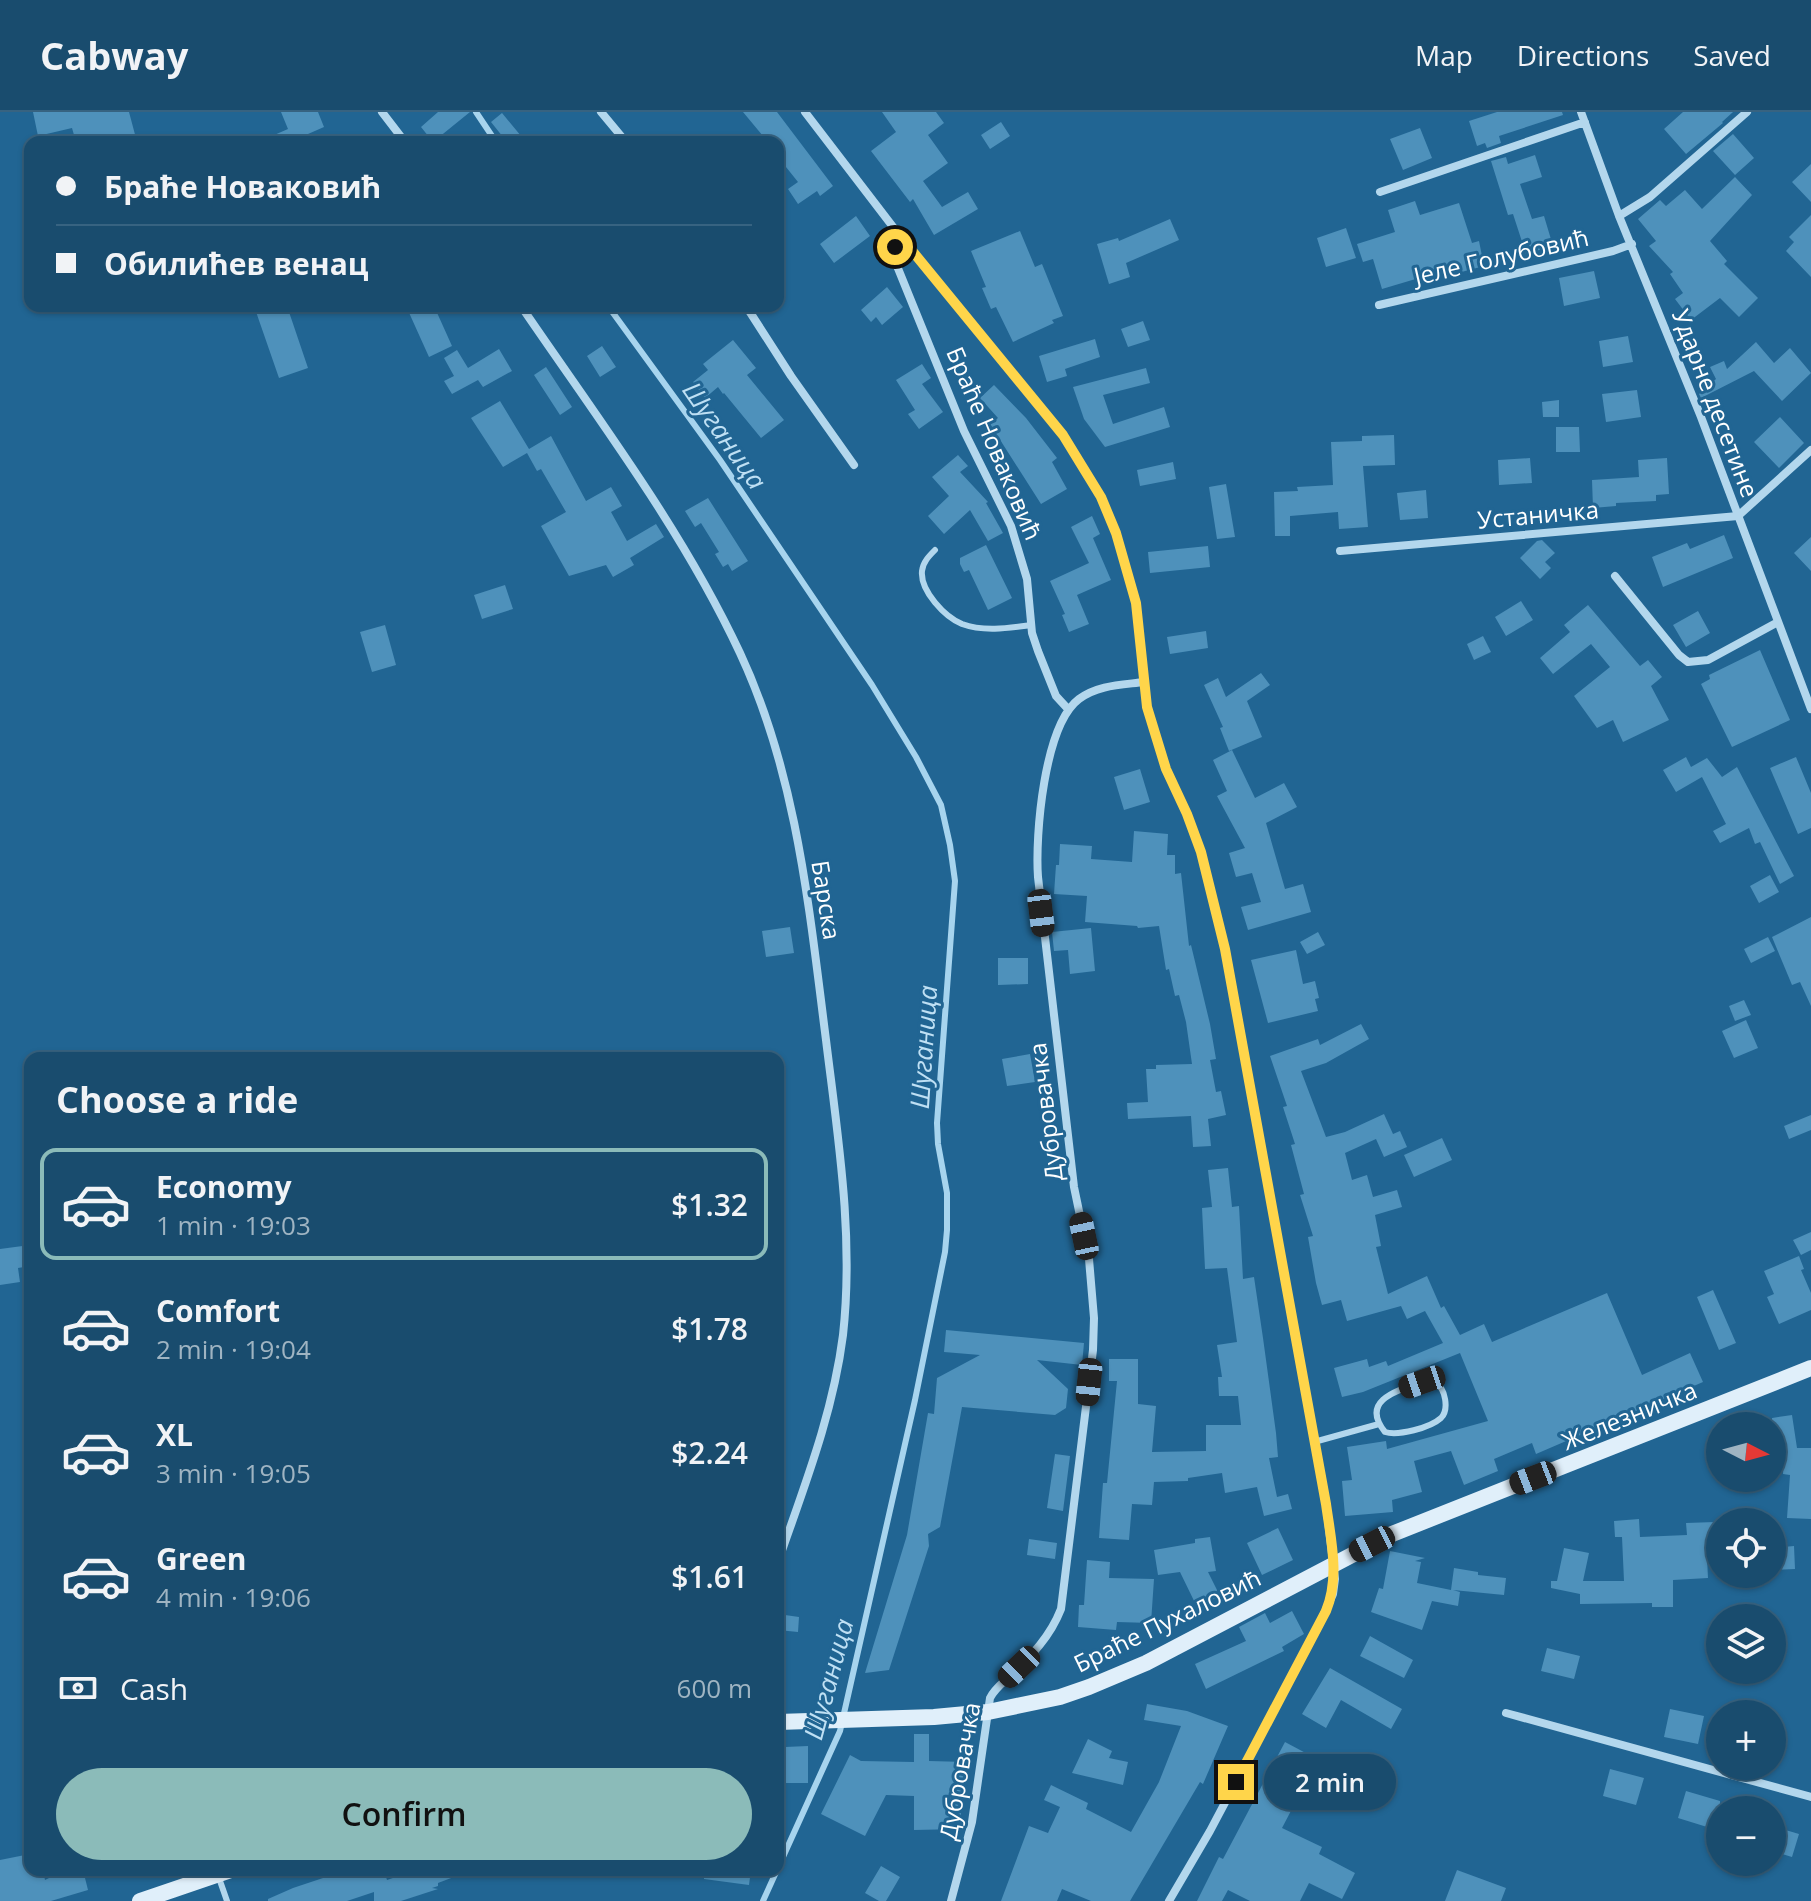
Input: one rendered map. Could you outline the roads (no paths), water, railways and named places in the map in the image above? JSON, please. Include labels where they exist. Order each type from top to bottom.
[{"type":"main road","name":"Железничка","points":[[1333,1564],[1412,1526],[1811,1368]]},
{"type":"main road","name":"Браће Пухаловић","points":[[784,1722],[858,1721],[988,1712],[1060,1697],[1146,1663],[1333,1564]]},
{"type":"main road","points":[[140,1901],[212,1876]]},
{"type":"street","points":[[382,112],[400,136]]},
{"type":"street","points":[[601,112],[621,136]]},
{"type":"street","name":"Браће Новаковић","points":[[805,112],[900,236],[1063,435],[1101,497],[1116,533],[1136,603],[1147,707],[1166,769],[1201,852],[1225,949],[1326,1504],[1333,1594],[1210,1831],[1169,1901]]},
{"type":"street","name":"Ударне десетине","points":[[1581,112],[1811,709]]},
{"type":"street","points":[[1619,216],[1650,197],[1747,112]]},
{"type":"street","points":[[1380,192],[1585,122]]},
{"type":"street","name":"Браће Новаковић","points":[[900,236],[895,247],[895,261],[964,431],[1011,526],[1022,555],[1031,625],[1038,651],[1052,687],[1068,709]]},
{"type":"street","name":"Јеле Голубовић","points":[[1379,305],[1632,244]]},
{"type":"street","name":"Барска","points":[[525,312],[654,500],[726,625],[774,738],[792,808],[809,908],[845,1197],[847,1279],[834,1392],[817,1453],[784,1545]]},
{"type":"street","points":[[750,312],[854,465]]},
{"type":"street","points":[[1738,516],[1811,450]]},
{"type":"street","name":"Устаничка","points":[[1340,551],[1738,516]]},
{"type":"street","points":[[1615,576],[1688,662],[1708,660],[1778,622]]},
{"type":"street","points":[[1068,709],[1095,690],[1144,682]]},
{"type":"street","name":"Дубровачка","points":[[951,1901],[972,1822],[993,1693],[1042,1644],[1061,1609],[1093,1350],[1092,1283],[1074,1187],[1036,850],[1055,736],[1068,709]]},
{"type":"street","points":[[1506,1713],[1811,1797]]},
{"type":"lane","points":[[935,550],[925,562],[923,579],[937,604],[950,617],[977,628],[1031,625]]},
{"type":"lane","points":[[1422,1382],[1436,1383],[1442,1389],[1445,1411],[1435,1422],[1395,1435],[1385,1432],[1379,1424],[1378,1408],[1390,1393],[1422,1382]]},
{"type":"lane","points":[[1314,1442],[1379,1424]]},
{"type":"lane","points":[[224,1876],[227,1901]]},
{"type":"waterway","name":"Шуганица","points":[[476,112],[492,136]]},
{"type":"waterway","name":"Шуганица","points":[[612,312],[720,460],[872,685],[916,757],[941,805],[955,881],[937,1123],[947,1193],[945,1252],[840,1731],[784,1855]]},
{"type":"waterway","name":"Шуганица","points":[[763,1901],[774,1876]]}]
